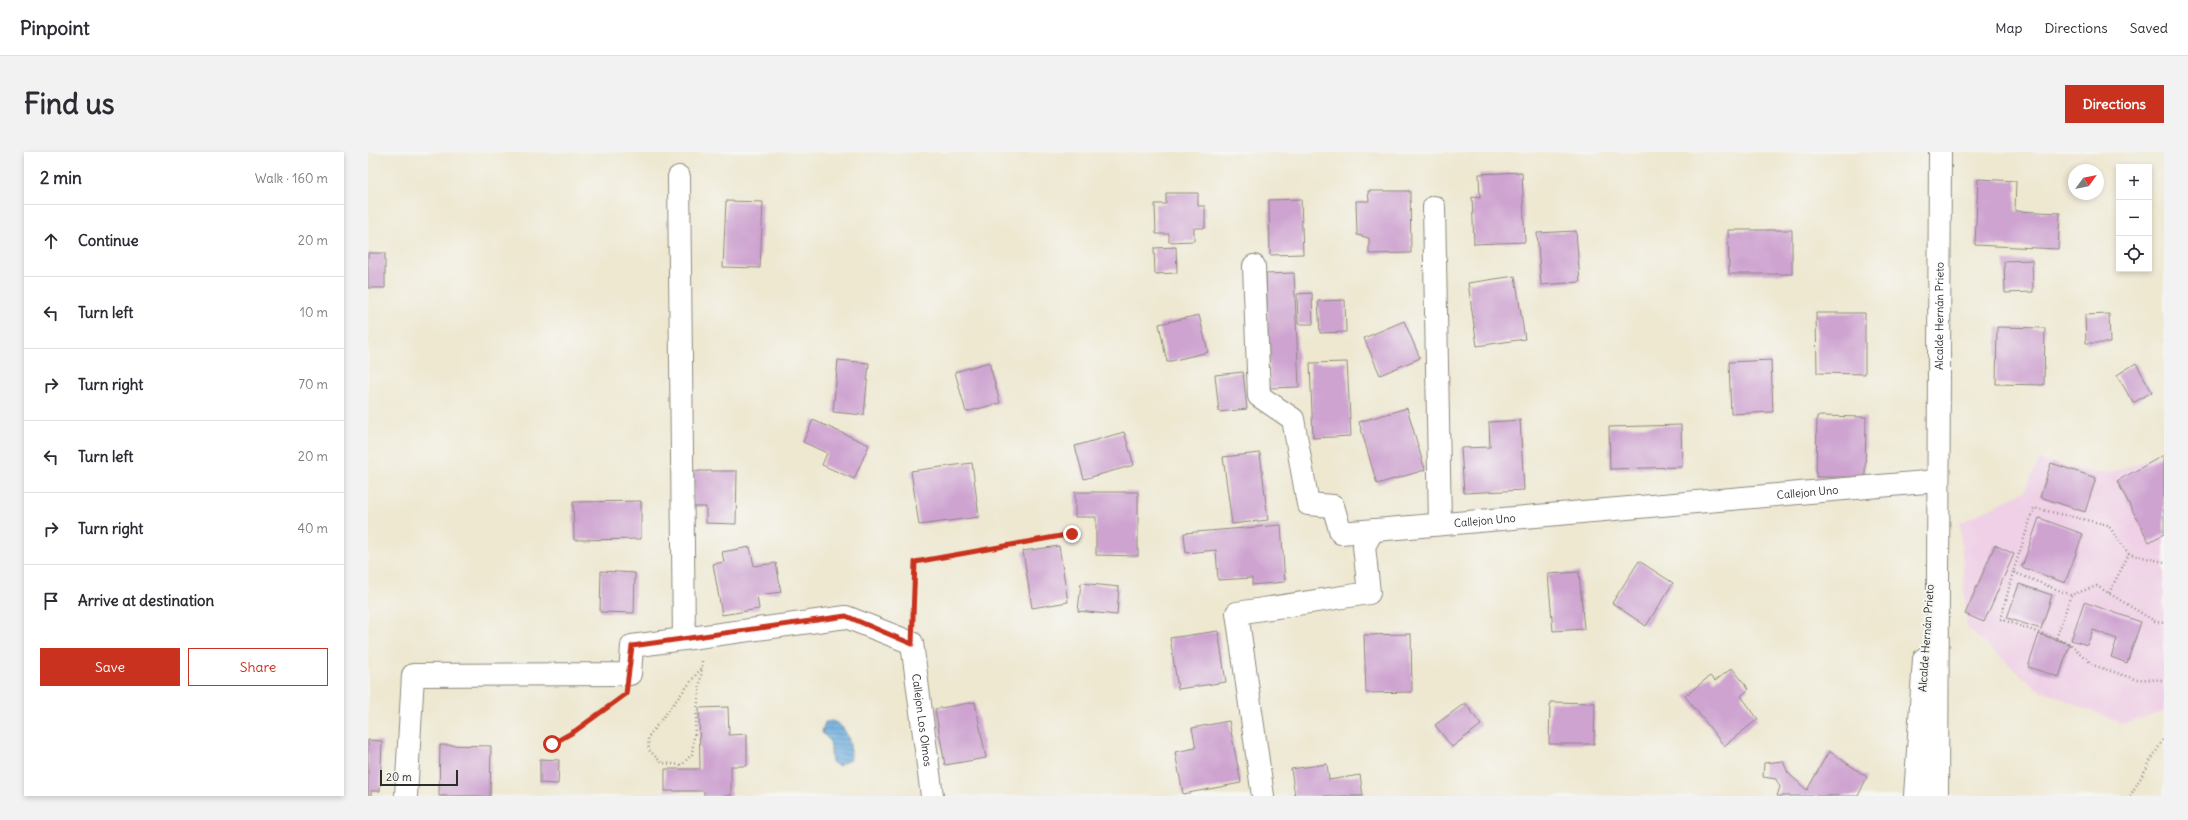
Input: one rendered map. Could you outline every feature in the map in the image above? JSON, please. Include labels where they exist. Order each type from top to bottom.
[{"type":"street","name":"Alcalde Hernán Prieto","points":[[1937,796],[1937,480],[1940,152]]},
{"type":"street","points":[[679,177],[693,638]]},
{"type":"street","points":[[1434,207],[1440,524]]},
{"type":"street","name":"Callejon Uno","points":[[1254,266],[1259,396],[1293,419],[1308,504],[1334,506],[1341,533],[1937,480]]},
{"type":"street","name":"Alcalde Hernán Prieto","points":[[1914,796],[1937,480]]},
{"type":"street","points":[[1263,796],[1237,613],[1369,593],[1364,546],[1373,530]]},
{"type":"street","points":[[406,796],[413,675],[630,674],[632,646],[846,616],[912,644]]},
{"type":"street","name":"Callejon Los Olmos","points":[[912,644],[932,796]]},
{"type":"path","points":[[2164,562],[2129,554],[2108,525],[2034,508],[2013,572],[2001,619],[2070,644],[2093,665],[2135,679],[2164,680]]},
{"type":"path","points":[[912,644],[915,562],[1072,534]]},
{"type":"path","points":[[2108,593],[2129,554]]},
{"type":"path","points":[[2013,572],[2071,596],[2097,586],[2156,622],[2164,623]]},
{"type":"path","points":[[2056,639],[2071,596]]},
{"type":"path","points":[[693,638],[702,667],[692,754],[682,765],[662,762],[649,750],[648,737],[702,667]]},
{"type":"path","points":[[552,744],[575,731],[626,694],[630,674]]},
{"type":"path","points":[[2130,796],[2164,738]]},
{"type":"shaded area","points":[[2164,454],[2164,712],[2123,724],[2036,688],[1967,628],[1960,523],[2025,491],[2039,460],[2106,474]]},
{"type":"water","points":[[832,721],[837,723],[845,731],[848,736],[850,747],[851,759],[838,766],[832,762],[830,741],[822,732],[825,722]]},
{"type":"building","points":[[1522,172],[1525,242],[1474,244],[1472,197],[1480,198],[1479,174]]},
{"type":"building","points":[[1978,179],[2016,181],[2015,211],[2060,213],[2058,249],[1975,245]]},
{"type":"building","points":[[1368,191],[1410,191],[1411,253],[1369,254],[1369,238],[1357,235],[1356,201],[1369,201]]},
{"type":"building","points":[[1166,193],[1198,193],[1198,206],[1205,206],[1205,228],[1194,228],[1194,241],[1169,242],[1169,234],[1156,234],[1155,204],[1166,204]]},
{"type":"building","points":[[1301,199],[1303,254],[1270,255],[1269,200]]},
{"type":"building","points":[[726,201],[763,202],[760,268],[723,267]]},
{"type":"building","points":[[1728,230],[1792,230],[1792,274],[1729,274]]},
{"type":"building","points":[[1576,231],[1580,282],[1541,285],[1537,233]]},
{"type":"building","points":[[1176,247],[1177,273],[1155,274],[1154,248]]},
{"type":"building","points":[[368,253],[385,253],[385,288],[368,288]]},
{"type":"building","points":[[2032,260],[2033,292],[2005,293],[2004,261]]},
{"type":"building","points":[[1294,273],[1299,387],[1270,388],[1266,274]]},
{"type":"building","points":[[1515,276],[1525,339],[1477,346],[1468,283]]},
{"type":"building","points":[[1312,293],[1313,324],[1298,324],[1297,294]]},
{"type":"building","points":[[1345,300],[1346,332],[1320,333],[1318,301]]},
{"type":"building","points":[[1816,313],[1865,313],[1865,374],[1817,373]]},
{"type":"building","points":[[2109,314],[2110,343],[2086,343],[2085,315]]},
{"type":"building","points":[[1199,315],[1208,352],[1167,362],[1159,324]]},
{"type":"building","points":[[1404,321],[1420,358],[1380,375],[1364,338]]},
{"type":"building","points":[[1997,327],[2045,328],[2044,385],[1996,384]]},
{"type":"building","points":[[838,360],[869,363],[864,415],[833,412]]},
{"type":"building","points":[[1771,360],[1773,412],[1731,414],[1729,362]]},
{"type":"building","points":[[989,362],[1000,403],[966,412],[955,372]]},
{"type":"building","points":[[1347,362],[1351,436],[1313,438],[1310,363]]},
{"type":"building","points":[[2136,363],[2152,392],[2133,403],[2117,375]]},
{"type":"building","points":[[1243,372],[1247,409],[1219,412],[1215,375]]},
{"type":"building","points":[[1407,408],[1425,470],[1377,484],[1359,422]]},
{"type":"building","points":[[1817,416],[1866,417],[1865,477],[1816,477]]},
{"type":"building","points":[[813,420],[869,445],[854,479],[822,465],[827,453],[803,442]]},
{"type":"building","points":[[1520,420],[1524,490],[1464,493],[1461,448],[1490,447],[1489,422]]},
{"type":"building","points":[[1681,425],[1682,467],[1610,469],[1609,427]]},
{"type":"building","points":[[1124,432],[1134,465],[1084,479],[1075,446]]},
{"type":"building","points":[[1260,453],[1268,520],[1232,524],[1223,457]]},
{"type":"building","points":[[2164,455],[2164,534],[2149,542],[2117,481]]},
{"type":"building","points":[[972,463],[979,517],[919,525],[911,471]]},
{"type":"building","points":[[2051,463],[2096,478],[2085,512],[2040,497]]},
{"type":"building","points":[[694,471],[737,471],[736,524],[706,523],[706,507],[693,507]]},
{"type":"building","points":[[1075,492],[1138,492],[1138,556],[1096,555],[1096,517],[1075,517]]},
{"type":"building","points":[[641,501],[641,539],[574,540],[573,502]]},
{"type":"building","points":[[2039,518],[2083,534],[2065,583],[2022,567]]},
{"type":"building","points":[[1281,525],[1285,582],[1252,585],[1252,578],[1218,580],[1216,550],[1186,553],[1184,533]]},
{"type":"building","points":[[1995,545],[2014,554],[1984,622],[1965,614]]},
{"type":"building","points":[[1059,546],[1068,602],[1032,608],[1023,551]]},
{"type":"building","points":[[750,547],[754,566],[776,563],[781,592],[757,595],[759,609],[722,615],[713,564],[724,562],[722,552]]},
{"type":"building","points":[[1639,561],[1673,583],[1646,626],[1612,603]]},
{"type":"building","points":[[601,571],[635,573],[634,613],[600,612]]},
{"type":"building","points":[[1579,572],[1584,629],[1553,631],[1548,574]]},
{"type":"building","points":[[1081,583],[1119,587],[1117,615],[1078,611]]},
{"type":"building","points":[[2019,584],[2052,595],[2041,629],[2007,618]]},
{"type":"building","points":[[2084,602],[2141,622],[2127,663],[2111,657],[2117,639],[2093,630],[2087,645],[2071,640]]},
{"type":"building","points":[[1218,631],[1226,682],[1178,689],[1170,638]]},
{"type":"building","points":[[1411,634],[1412,692],[1366,693],[1364,635]]},
{"type":"building","points":[[2039,634],[2070,644],[2059,677],[2028,667]]},
{"type":"building","points":[[1732,668],[1749,689],[1741,696],[1758,719],[1724,746],[1685,696],[1710,676],[1715,681]]},
{"type":"building","points":[[975,702],[986,758],[945,765],[935,709]]},
{"type":"building","points":[[1550,702],[1595,703],[1594,744],[1549,744]]},
{"type":"building","points":[[1465,703],[1481,725],[1452,747],[1435,725]]},
{"type":"building","points":[[728,707],[729,735],[747,734],[747,766],[731,766],[731,796],[704,796],[704,791],[665,791],[665,769],[700,769],[699,708]]},
{"type":"building","points":[[1229,721],[1241,783],[1183,794],[1175,752],[1196,748],[1192,728]]},
{"type":"building","points":[[368,740],[382,741],[380,791],[371,791],[371,796],[368,796]]},
{"type":"building","points":[[440,745],[491,746],[490,796],[439,796]]},
{"type":"building","points":[[1829,751],[1867,777],[1858,796],[1777,796],[1780,787],[1776,779],[1763,777],[1764,763],[1783,761],[1788,773],[1807,790]]},
{"type":"building","points":[[540,759],[559,760],[558,784],[540,783]]},
{"type":"building","points":[[1327,764],[1329,780],[1360,775],[1363,796],[1295,796],[1291,769]]},
{"type":"route","points":[[552,744],[575,731],[626,694],[630,674],[632,646],[846,616],[912,644],[915,562],[1072,534]]}]
